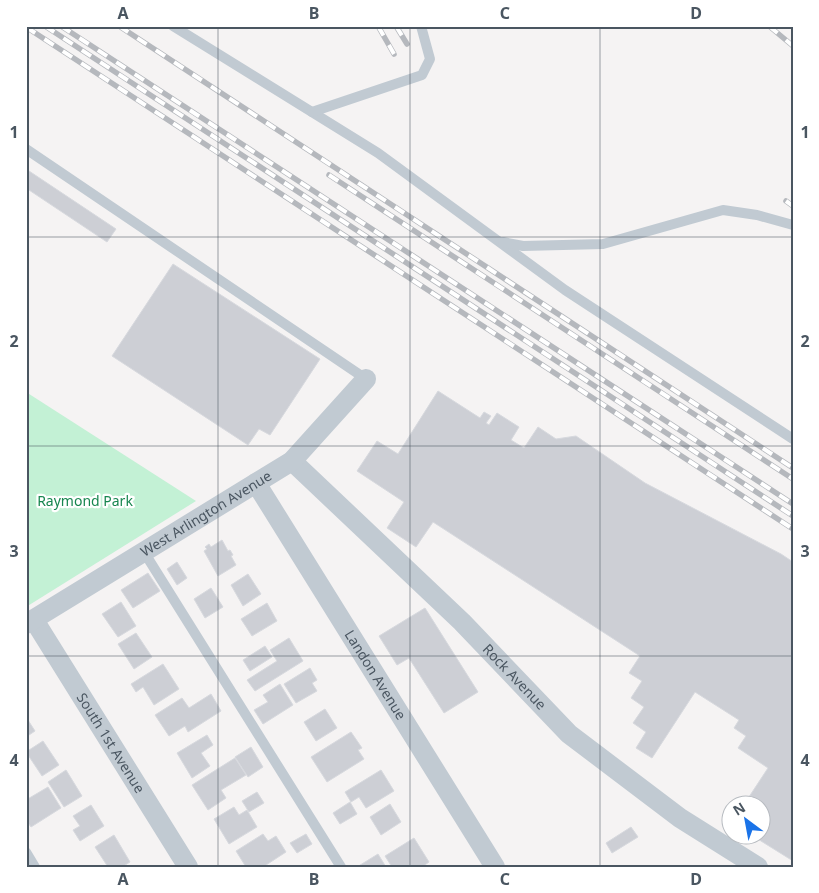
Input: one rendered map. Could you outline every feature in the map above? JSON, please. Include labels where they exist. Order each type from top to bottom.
[{"type":"street","name":"West Arlington Avenue","points":[[30,622],[292,461],[366,379]]},
{"type":"street","name":"Rock Avenue","points":[[292,461],[462,622],[569,734],[680,818],[758,867]]},
{"type":"street","name":"Landon Avenue","points":[[256,483],[495,867]]},
{"type":"street","name":"South 1st Avenue","points":[[30,622],[188,867]]},
{"type":"lane","points":[[173,26],[378,153],[565,290],[793,439]]},
{"type":"lane","points":[[312,112],[422,75],[430,59],[421,26]]},
{"type":"lane","points":[[26,150],[366,379]]},
{"type":"lane","points":[[499,241],[523,246],[603,244],[723,210],[757,215],[793,225]]},
{"type":"lane","points":[[144,552],[341,867]]},
{"type":"lane","points":[[26,852],[36,867]]},
{"type":"green space","name":"Raymond Park","points":[[26,392],[196,501],[26,607]]},
{"type":"building","points":[[26,169],[116,229],[107,242],[26,188]]},
{"type":"building","points":[[173,264],[320,359],[270,435],[259,429],[248,445],[112,356]]},
{"type":"building","points":[[438,391],[480,418],[484,412],[491,416],[486,423],[489,425],[497,413],[519,427],[511,440],[524,448],[538,427],[556,439],[576,436],[645,483],[793,562],[793,861],[769,846],[772,846],[772,796],[750,796],[768,768],[738,748],[746,736],[734,728],[739,720],[695,692],[652,758],[636,748],[646,732],[633,723],[644,707],[631,698],[642,681],[629,673],[640,656],[433,522],[416,547],[387,528],[404,502],[357,471],[377,441],[398,454]]},
{"type":"building","points":[[222,540],[228,551],[230,550],[233,555],[231,556],[236,565],[218,576],[204,551],[207,549],[205,547],[209,544],[211,547]]},
{"type":"building","points":[[177,562],[187,578],[177,585],[167,569]]},
{"type":"building","points":[[148,573],[160,591],[133,608],[121,590]]},
{"type":"building","points":[[248,574],[261,594],[243,606],[231,585]]},
{"type":"building","points":[[211,588],[223,607],[205,618],[194,599]]},
{"type":"building","points":[[121,602],[136,626],[118,637],[102,614]]},
{"type":"building","points":[[267,603],[277,621],[252,636],[241,619]]},
{"type":"building","points":[[425,608],[478,692],[444,713],[409,658],[397,665],[379,636]]},
{"type":"building","points":[[136,633],[152,657],[134,669],[118,644]]},
{"type":"building","points":[[289,638],[303,661],[255,691],[247,680],[277,661],[270,650]]},
{"type":"building","points":[[265,646],[272,657],[250,671],[243,660]]},
{"type":"building","points":[[163,664],[179,689],[154,705],[143,687],[136,692],[131,684]]},
{"type":"building","points":[[310,668],[317,680],[312,683],[317,691],[296,703],[284,684]]},
{"type":"building","points":[[280,684],[293,705],[263,724],[254,710],[268,702],[263,695]]},
{"type":"building","points":[[211,694],[221,711],[188,732],[185,726],[169,736],[155,715],[182,698],[189,708]]},
{"type":"building","points":[[325,709],[337,728],[316,741],[304,722]]},
{"type":"building","points":[[26,717],[35,731],[26,737]]},
{"type":"building","points":[[351,732],[362,748],[358,750],[364,759],[327,782],[311,757]]},
{"type":"building","points":[[207,735],[213,745],[201,753],[210,766],[192,778],[177,753]]},
{"type":"building","points":[[43,741],[59,765],[42,776],[26,752]]},
{"type":"building","points":[[251,747],[263,767],[248,777],[235,757]]},
{"type":"building","points":[[235,758],[246,775],[221,790],[226,798],[208,810],[192,785]]},
{"type":"building","points":[[66,770],[82,796],[64,807],[48,782]]},
{"type":"building","points":[[381,770],[394,791],[366,808],[359,797],[351,802],[345,792]]},
{"type":"building","points":[[48,787],[61,808],[31,827],[26,820],[26,800]]},
{"type":"building","points":[[257,792],[264,803],[249,812],[242,801]]},
{"type":"building","points":[[350,802],[357,814],[340,824],[333,813]]},
{"type":"building","points":[[390,804],[401,822],[381,835],[370,817]]},
{"type":"building","points":[[91,805],[104,826],[80,841],[73,830],[80,826],[73,816]]},
{"type":"building","points":[[234,807],[239,815],[247,810],[257,827],[229,844],[214,819]]},
{"type":"building","points":[[631,827],[638,837],[612,853],[606,843]]},
{"type":"building","points":[[263,834],[268,841],[276,836],[286,852],[263,867],[246,867],[236,851]]},
{"type":"building","points":[[306,834],[312,844],[297,853],[290,843]]},
{"type":"building","points":[[114,835],[130,862],[122,867],[108,867],[95,847]]},
{"type":"building","points":[[414,838],[429,862],[422,867],[392,867],[385,856]]},
{"type":"building","points":[[378,854],[386,867],[357,867]]},
{"type":"railway","points":[[45,26],[793,516]]},
{"type":"railway","points":[[61,26],[793,504]]},
{"type":"railway","points":[[119,26],[793,468]]},
{"type":"railway","points":[[378,26],[394,54]]},
{"type":"railway","points":[[396,26],[407,44]]},
{"type":"railway","points":[[769,26],[793,46]]},
{"type":"railway","points":[[26,27],[793,529]]},
{"type":"railway","points":[[329,175],[793,479]]},
{"type":"railway","points":[[786,201],[793,206]]}]
